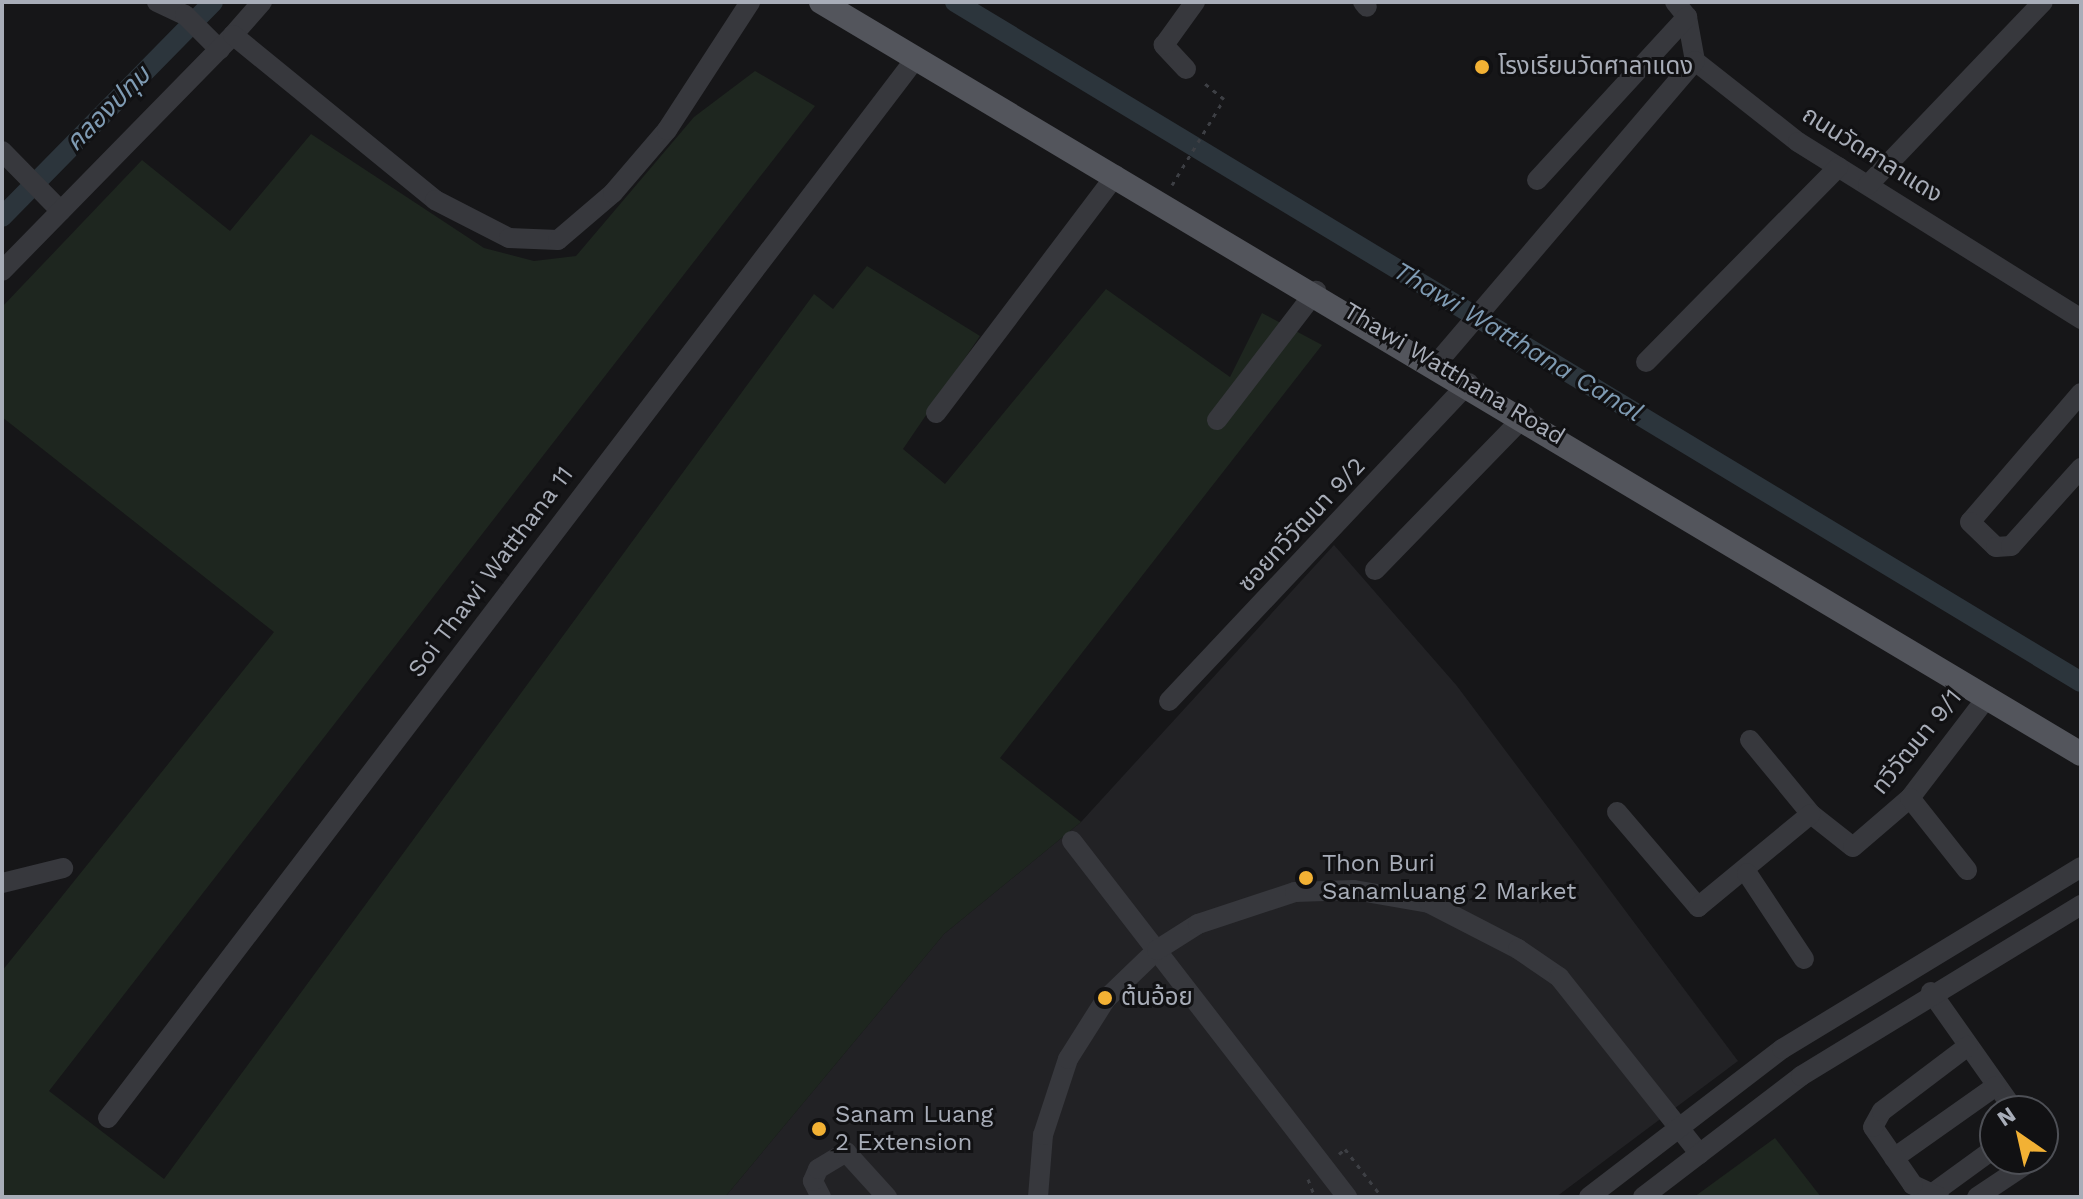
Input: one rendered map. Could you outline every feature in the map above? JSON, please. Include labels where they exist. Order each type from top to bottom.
[{"type":"main road","name":"Thawi Watthana Road","points":[[821,2],[1437,363],[2081,754]]},
{"type":"street","points":[[157,2],[185,15],[435,200],[475,225],[534,242],[573,231],[613,193],[667,130],[750,2]]},
{"type":"street","points":[[2,271],[57,207],[262,2]]},
{"type":"street","points":[[1186,69],[1164,45],[1195,2]]},
{"type":"street","points":[[1868,185],[2043,2]]},
{"type":"street","points":[[1437,363],[1499,286],[1695,61],[1681,10]]},
{"type":"street","points":[[1537,180],[1681,10]]},
{"type":"street","name":"Soi Thawi Watthana 11","points":[[108,1118],[916,58]]},
{"type":"street","name":"ถนนวัดศาลาแดง","points":[[1695,61],[1838,167],[2081,319]]},
{"type":"street","points":[[2,151],[57,207]]},
{"type":"street","points":[[1646,362],[1838,167]]},
{"type":"street","points":[[936,413],[1116,175]]},
{"type":"street","points":[[1217,420],[1316,291]]},
{"type":"street","name":"ซอยทวีวัฒนา 9/2","points":[[1169,701],[1469,383]]},
{"type":"street","points":[[2081,393],[1970,522],[1996,547],[2011,546],[2081,468]]},
{"type":"street","points":[[1375,570],[1525,416]]},
{"type":"street","name":"ทวีวัฒนา 9/1","points":[[1750,740],[1811,814],[1853,847],[1910,798],[1988,696]]},
{"type":"street","points":[[1910,798],[1967,870]]},
{"type":"street","points":[[1617,812],[1687,903],[1709,901],[1747,873],[1811,814]]},
{"type":"street","points":[[1072,841],[1347,1197]]},
{"type":"street","points":[[1589,1197],[1782,1049],[2081,867]]},
{"type":"street","points":[[2,883],[63,868]]},
{"type":"street","points":[[1747,873],[1804,959]]},
{"type":"street","points":[[1038,1197],[1043,1135],[1068,1059],[1106,999],[1157,950],[1198,924],[1295,892],[1354,890],[1429,903],[1477,923],[1559,977],[1700,1154]]},
{"type":"street","points":[[1643,1197],[1801,1076],[1931,992],[2081,905]]},
{"type":"street","points":[[1931,992],[2003,1095]]},
{"type":"street","points":[[1968,1046],[1875,1118],[1873,1127],[1913,1185],[1936,1195],[1979,1161]]},
{"type":"street","points":[[1894,1158],[1996,1086]]},
{"type":"street","points":[[821,1197],[813,1181],[818,1169],[846,1152],[887,1197]]},
{"type":"street","points":[[1977,1197],[2010,1175]]},
{"type":"path","points":[[1172,184],[1224,99],[1186,69]]},
{"type":"shaded area","points":[[755,71],[815,106],[49,1091],[164,1179],[814,294],[833,309],[867,266],[980,336],[903,449],[945,484],[1106,289],[1230,377],[1262,313],[1322,345],[1000,758],[1081,822],[944,934],[725,1197],[2,1197],[2,971],[274,632],[2,417],[2,307],[142,160],[230,231],[311,134],[484,248],[534,261],[576,256],[694,117]]},
{"type":"shaded area","name":"Thon Buri Sanamluang 2 Market","points":[[1334,545],[1457,686],[1738,1061],[1556,1197],[725,1197],[944,934],[1081,822]]},
{"type":"shaded area","points":[[1775,1138],[1821,1197],[1694,1197]]},
{"type":"waterway","name":"คลองปทุม","points":[[2,217],[213,2]]},
{"type":"waterway","name":"Thawi Watthana Canal","points":[[955,2],[2081,682]]},
{"type":"place","name":"โรงเรียนวัดศาลาแดง","points":[[1482,67]]},
{"type":"place","name":"Thon Buri Sanamluang 2 Market","points":[[1306,878]]},
{"type":"place","name":"ต้นอ้อย","points":[[1105,998]]},
{"type":"place","name":"Sanam Luang 2 Extension","points":[[819,1129]]}]
